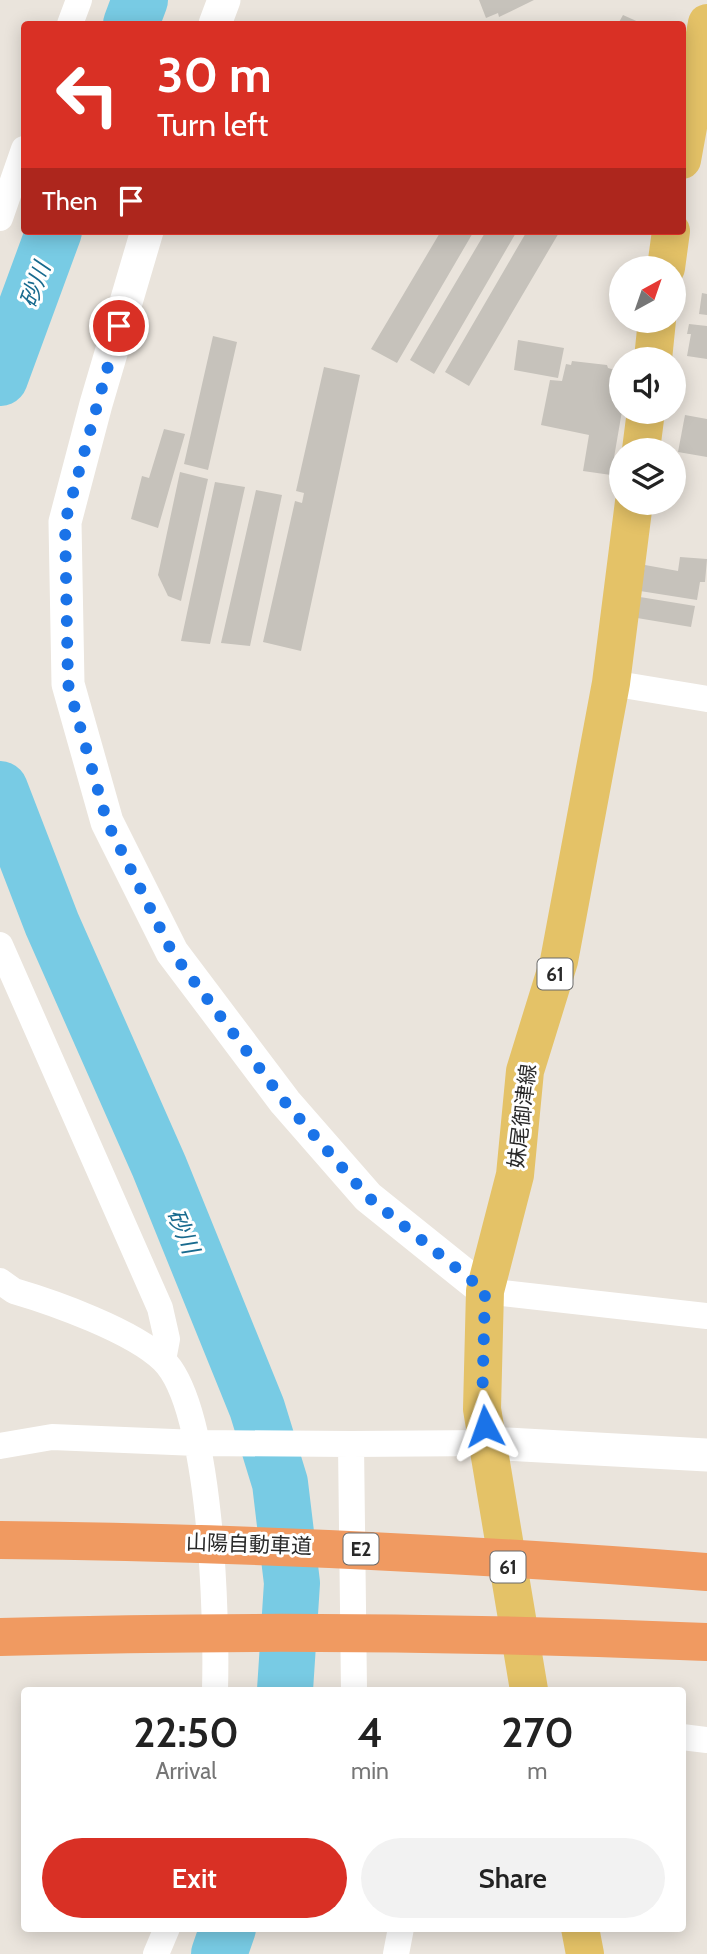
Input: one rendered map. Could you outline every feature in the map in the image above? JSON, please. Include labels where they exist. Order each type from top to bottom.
[{"type":"highway","name":"山陽自動車道","points":[[0,1540],[168,1541],[325,1546],[707,1572]]},
{"type":"highway","points":[[0,1637],[177,1632],[559,1636],[707,1642]]},
{"type":"main road","points":[[686,138],[707,23]]},
{"type":"main road","points":[[668,256],[670,235]]},
{"type":"main road","name":"妹尾御津線","points":[[528,1687],[482,1409],[485,1291],[515,1175],[525,1071],[559,961],[611,683],[632,515]]},
{"type":"main road","points":[[581,1932],[585,1954]]},
{"type":"street","points":[[71,21],[79,0]]},
{"type":"street","points":[[216,21],[224,0]]},
{"type":"street","points":[[0,218],[21,158]]},
{"type":"street","points":[[146,235],[96,404],[65,522],[68,684],[107,822],[172,952],[285,1102],[368,1197],[485,1291],[707,1316]]},
{"type":"street","points":[[611,683],[707,699]]},
{"type":"street","points":[[0,945],[160,1308],[167,1339],[163,1360]]},
{"type":"street","points":[[0,1281],[14,1291],[116,1330],[163,1360],[180,1384],[197,1443],[208,1514],[217,1640],[215,1687]]},
{"type":"street","points":[[0,1427],[52,1437],[197,1443],[487,1443],[707,1455]]},
{"type":"street","points":[[0,1446],[52,1437]]},
{"type":"street","points":[[340,1444],[355,1687]]},
{"type":"street","points":[[686,1737],[707,1740]]},
{"type":"street","points":[[156,1954],[165,1932]]},
{"type":"street","points":[[396,1954],[400,1932]]},
{"type":"building","points":[[479,0],[534,0],[499,17],[498,13],[486,18]]},
{"type":"building","points":[[623,15],[636,21],[620,21]]},
{"type":"building","points":[[439,235],[472,235],[397,363],[371,349]]},
{"type":"building","points":[[484,235],[515,235],[434,374],[410,360]]},
{"type":"building","points":[[525,235],[558,235],[469,386],[445,372]]},
{"type":"building","points":[[702,293],[707,294],[707,315],[699,314]]},
{"type":"building","points":[[689,324],[707,326],[707,359],[687,356],[691,334],[687,334]]},
{"type":"building","points":[[213,336],[237,342],[208,470],[184,464]]},
{"type":"building","points":[[518,340],[564,348],[558,378],[514,370]]},
{"type":"building","points":[[572,361],[607,365],[609,368],[609,424],[620,424],[617,438],[609,438],[609,475],[583,471],[589,435],[541,425],[550,380],[562,381],[566,364],[571,365]]},
{"type":"building","points":[[324,367],[360,375],[301,651],[263,642],[295,501],[302,503],[304,493],[296,491]]},
{"type":"building","points":[[686,415],[707,419],[707,457],[686,453],[686,438],[681,438]]},
{"type":"building","points":[[164,429],[185,434],[158,528],[131,519],[142,476],[149,478]]},
{"type":"building","points":[[180,472],[208,479],[181,601],[168,596],[158,575]]},
{"type":"building","points":[[215,482],[245,487],[210,644],[181,641]]},
{"type":"building","points":[[256,490],[282,495],[250,646],[221,643]]},
{"type":"building","points":[[680,557],[707,559],[705,582],[700,582],[697,600],[640,591],[645,565],[678,571]]},
{"type":"building","points":[[640,597],[695,606],[691,627],[637,618]]},
{"type":"waterway","name":"砂川","points":[[132,21],[140,0]]},
{"type":"waterway","name":"砂川","points":[[0,378],[53,235]]},
{"type":"waterway","name":"砂川","points":[[0,789],[52,924],[159,1166],[257,1408],[280,1483],[292,1583],[285,1687]]},
{"type":"waterway","name":"砂川","points":[[219,1954],[227,1932]]},
{"type":"route","points":[[119,326],[65,522],[68,684],[107,822],[172,952],[285,1102],[368,1197],[485,1291],[482,1409],[485,1426]]}]
